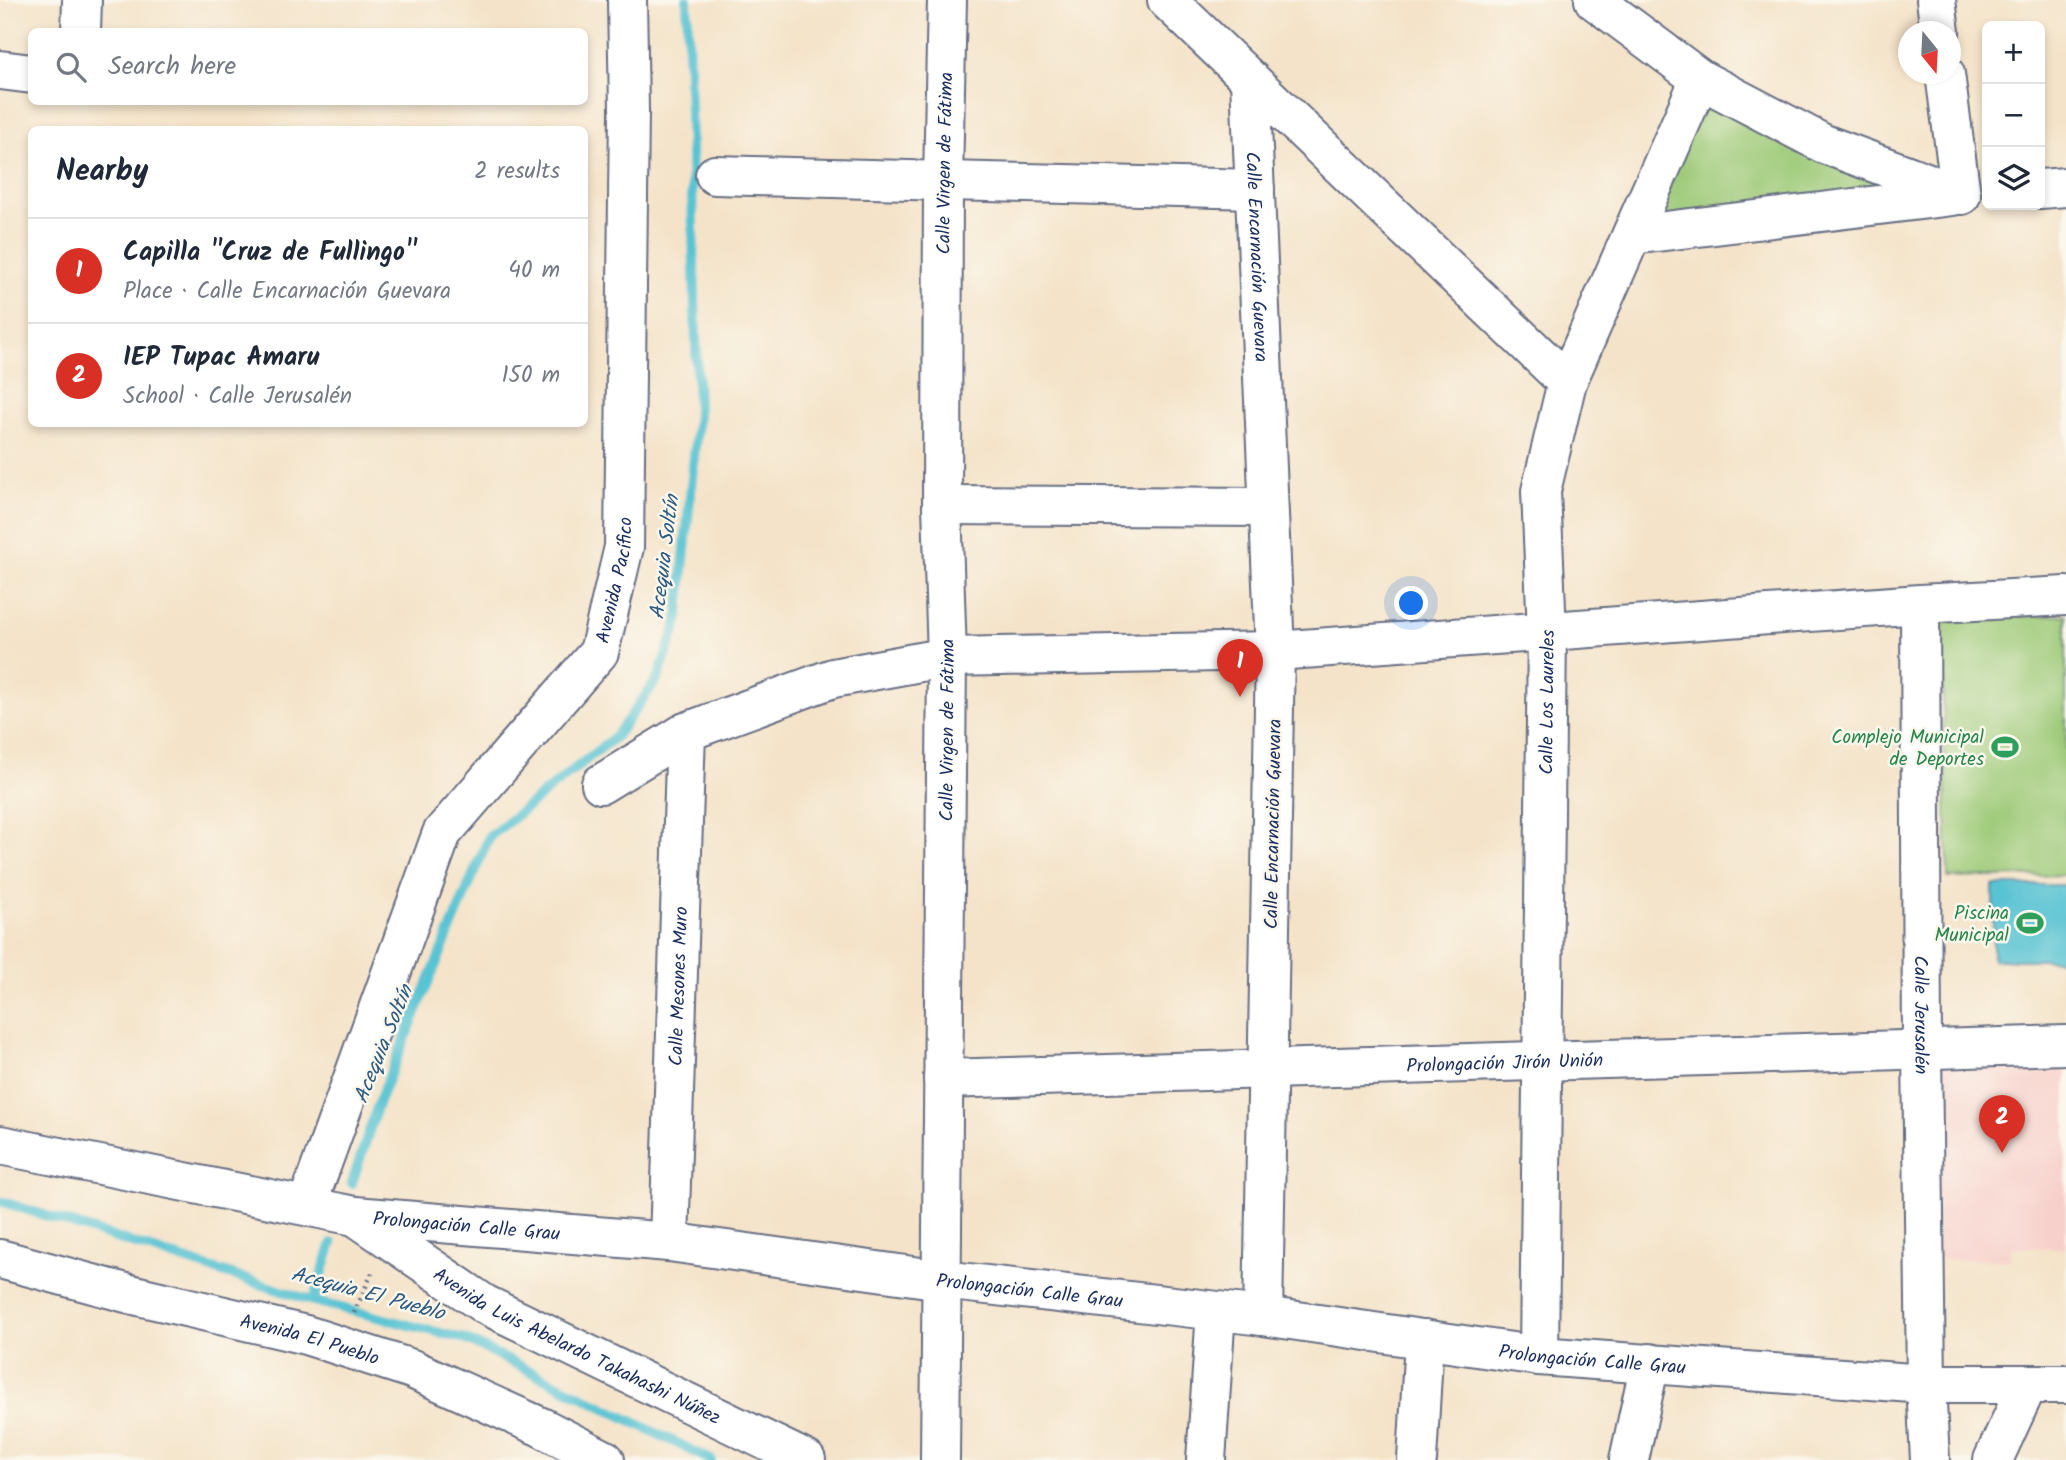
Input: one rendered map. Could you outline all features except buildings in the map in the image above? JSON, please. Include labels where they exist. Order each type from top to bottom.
[{"type":"street","points":[[81,28],[82,0]]},
{"type":"street","name":"Avenida Pacífico","points":[[307,1205],[442,833],[599,652],[624,547],[629,110],[627,0]]},
{"type":"street","name":"Calle Virgen de Fátima","points":[[940,1460],[947,657],[942,505],[943,180],[947,0]]},
{"type":"street","points":[[1167,0],[1567,382]]},
{"type":"street","points":[[1594,0],[1700,79],[1824,144],[1974,194]]},
{"type":"street","points":[[1936,0],[1939,21]]},
{"type":"street","points":[[0,69],[28,73]]},
{"type":"street","name":"Calle Los Laureles","points":[[1539,1356],[1547,632],[1541,491],[1567,382],[1700,79]]},
{"type":"street","name":"Calle Encarnación Guevara","points":[[1250,80],[1275,652],[1264,1316]]},
{"type":"street","points":[[1947,84],[1974,194]]},
{"type":"street","points":[[715,175],[1255,189]]},
{"type":"street","points":[[2045,189],[2066,187]]},
{"type":"street","points":[[1632,235],[1974,194]]},
{"type":"street","points":[[942,505],[1268,507]]},
{"type":"street","points":[[601,784],[686,732],[833,678],[947,657],[1275,652],[1920,604],[2066,596]]},
{"type":"street","name":"Calle Jerusalén","points":[[1920,604],[1922,1048],[1926,1384],[1930,1460]]},
{"type":"street","name":"Calle Mesones Muro","points":[[669,1242],[686,732]]},
{"type":"street","name":"Prolongación Jirón Unión","points":[[943,1079],[2066,1045]]},
{"type":"street","name":"Prolongación Calle Grau","points":[[0,1145],[355,1216],[669,1242],[942,1280],[1264,1316],[1539,1356],[1926,1384],[2066,1384]]},
{"type":"street","name":"Avenida Luis Abelardo Takahashi Núñez","points":[[355,1216],[484,1304],[806,1460]]},
{"type":"street","name":"Avenida El Pueblo","points":[[0,1259],[130,1294],[306,1335],[412,1369],[541,1427],[606,1460]]},
{"type":"street","points":[[1206,1460],[1216,1311]]},
{"type":"street","points":[[1416,1460],[1424,1339]]},
{"type":"street","points":[[1629,1460],[1650,1363]]},
{"type":"street","points":[[1993,1460],[2028,1384]]},
{"type":"path","points":[[354,1314],[377,1263]]},
{"type":"shaded area","points":[[1939,1059],[2066,1059],[2066,1248],[2011,1247],[2010,1260],[1938,1259]]},
{"type":"green space","points":[[1700,79],[1961,195],[1632,235]]},
{"type":"green space","name":"Complejo Municipal de Deportes","points":[[2066,615],[2066,875],[1948,878],[1941,619]]},
{"type":"water","name":"Piscina Municipal","points":[[1993,885],[2066,885],[2066,960],[1993,960]]},
{"type":"waterway","name":"Acequia Soltín","points":[[352,1183],[379,1101],[489,837],[616,736],[658,678],[678,621],[698,415],[687,0]]},
{"type":"waterway","name":"Acequia El Pueblo","points":[[0,1201],[313,1301],[465,1339],[711,1460]]},
{"type":"waterway","name":"Acequia Soltín","points":[[313,1301],[332,1243]]},
{"type":"place","name":"Capilla ''Cruz de Fullingo''","points":[[1240,697]]},
{"type":"place","name":"Complejo Municipal de Deportes","points":[[2005,747]]},
{"type":"place","name":"Piscina Municipal","points":[[2030,923]]},
{"type":"place","name":"IEP Tupac Amaru","points":[[2002,1153]]}]
